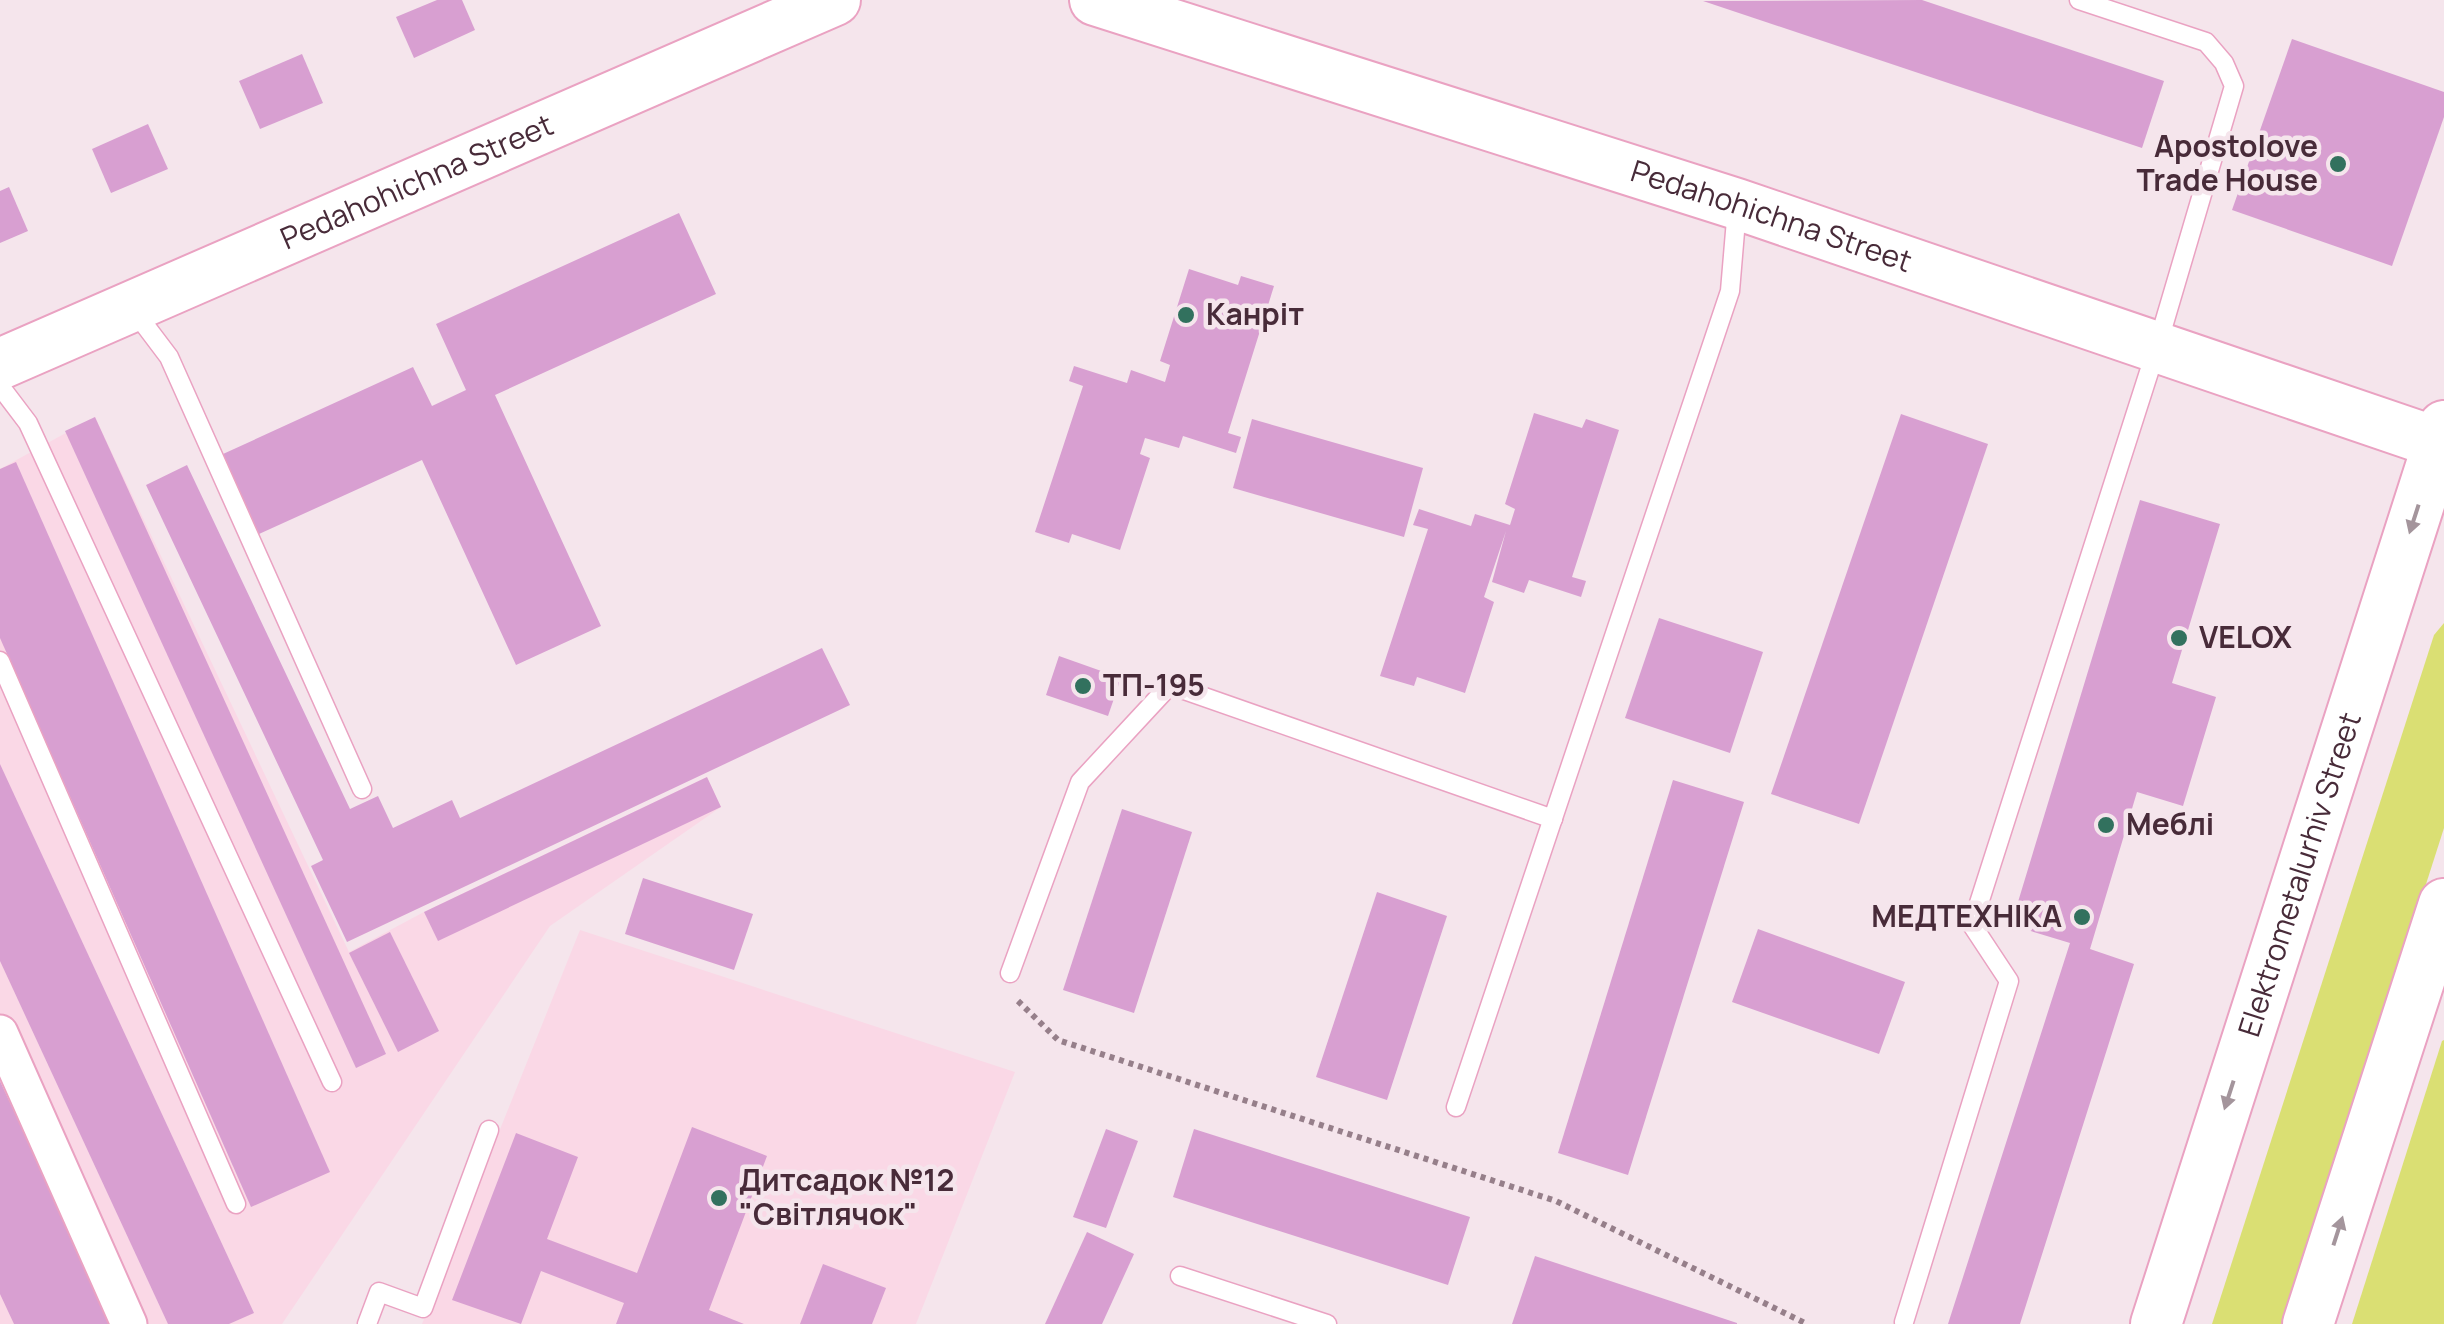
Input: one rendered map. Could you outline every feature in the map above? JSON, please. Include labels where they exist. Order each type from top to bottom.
[{"type":"main road","name":"Pedahohichna Street","points":[[0,364],[835,0]]},
{"type":"main road","name":"Pedahohichna Street","points":[[1095,0],[1737,204],[2157,348],[2442,438]]},
{"type":"main road","name":"Elektrometalurhiv Street","points":[[2156,1324],[2442,438]]},
{"type":"main road","points":[[2308,1324],[2444,904]]},
{"type":"street","points":[[0,1034],[129,1324]]},
{"type":"lane","points":[[1904,1322],[2009,981],[1972,925],[2157,348],[2234,86],[2224,64],[2206,42],[2079,0]]},
{"type":"lane","points":[[1456,1108],[1730,291],[1737,204]]},
{"type":"lane","points":[[130,306],[169,357],[362,789]]},
{"type":"lane","points":[[0,386],[28,422],[332,1082]]},
{"type":"lane","points":[[0,661],[236,1204]]},
{"type":"lane","points":[[1010,973],[1080,782],[1170,685],[1553,819]]},
{"type":"lane","points":[[367,1324],[379,1292],[423,1308],[489,1130]]},
{"type":"lane","points":[[1180,1276],[1326,1324]]},
{"type":"path","points":[[1010,973],[1016,999],[1058,1040],[1556,1201],[1806,1324]]},
{"type":"shaded area","points":[[95,417],[349,952],[707,777],[721,807],[550,926],[282,1324],[0,1324],[0,469]]},
{"type":"shaded area","name":"Дитсадок №12 \"Світлячок\"","points":[[580,930],[1015,1072],[916,1324],[422,1324]]},
{"type":"green space","points":[[2444,623],[2444,828],[2285,1324],[2212,1324],[2434,635]]},
{"type":"green space","points":[[2442,1041],[2444,1324],[2352,1324]]},
{"type":"building","points":[[437,0],[462,0],[475,30],[414,58],[396,17]]},
{"type":"building","points":[[1922,0],[2164,81],[2142,148],[1703,1]]},
{"type":"building","name":"Apostolove Trade House","points":[[2292,39],[2444,92],[2444,117],[2392,266],[2232,210]]},
{"type":"building","points":[[302,54],[323,103],[260,129],[239,81]]},
{"type":"building","points":[[148,124],[168,169],[111,193],[92,149]]},
{"type":"building","points":[[9,187],[28,231],[0,243],[0,191]]},
{"type":"building","points":[[679,213],[716,294],[495,395],[601,626],[516,665],[422,460],[259,534],[223,454],[413,367],[432,406],[466,390],[436,324]]},
{"type":"building","points":[[1189,269],[1238,285],[1241,276],[1274,286],[1228,433],[1241,437],[1236,453],[1183,436],[1179,448],[1145,438],[1140,454],[1150,458],[1120,550],[1072,534],[1069,543],[1035,532],[1083,386],[1069,381],[1074,366],[1127,383],[1131,370],[1165,382],[1170,365],[1160,361]]},
{"type":"building","points":[[1534,413],[1582,428],[1586,419],[1619,430],[1572,577],[1586,581],[1581,597],[1529,580],[1524,593],[1492,582],[1506,531],[1484,597],[1494,602],[1465,693],[1417,677],[1414,686],[1380,676],[1428,529],[1413,525],[1419,509],[1471,526],[1475,514],[1510,525],[1515,509],[1505,504]]},
{"type":"building","points":[[1901,414],[1988,444],[1859,824],[1771,794]]},
{"type":"building","points":[[95,417],[386,1054],[356,1068],[65,431]]},
{"type":"building","points":[[1252,419],[1423,468],[1404,537],[1233,488]]},
{"type":"building","points":[[16,462],[330,1172],[251,1207],[0,638],[0,469]]},
{"type":"building","points":[[187,465],[350,809],[378,796],[393,828],[452,800],[460,818],[822,648],[850,705],[347,942],[311,866],[323,860],[146,485]]},
{"type":"building","points":[[2140,500],[2220,524],[2172,683],[2216,697],[2183,806],[2137,792],[2090,949],[2134,964],[2020,1324],[1948,1324],[2070,943],[2011,925]]},
{"type":"building","points":[[1659,618],[1763,652],[1730,753],[1625,718]]},
{"type":"building","name":"ТП-195","points":[[1059,656],[1121,678],[1108,716],[1046,695]]},
{"type":"building","points":[[0,764],[254,1313],[229,1324],[168,1324],[0,961]]},
{"type":"building","points":[[707,777],[721,807],[438,941],[424,912]]},
{"type":"building","points":[[1673,780],[1744,802],[1628,1175],[1558,1153]]},
{"type":"building","points":[[1122,809],[1192,832],[1134,1013],[1063,990]]},
{"type":"building","points":[[643,878],[753,914],[734,970],[625,934]]},
{"type":"building","points":[[1377,892],[1447,916],[1387,1100],[1316,1077]]},
{"type":"building","points":[[1758,929],[1905,982],[1879,1054],[1732,1002]]},
{"type":"building","points":[[390,932],[439,1031],[398,1052],[349,953]]},
{"type":"building","points":[[0,1081],[113,1324],[14,1324],[0,1294]]},
{"type":"building","points":[[692,1127],[767,1156],[709,1310],[744,1324],[616,1324],[624,1303],[541,1271],[521,1324],[452,1300],[516,1133],[578,1157],[547,1239],[637,1273]]},
{"type":"building","points":[[1106,1129],[1138,1141],[1106,1228],[1073,1217]]},
{"type":"building","points":[[1194,1129],[1470,1217],[1448,1285],[1173,1197]]},
{"type":"building","points":[[1087,1232],[1134,1254],[1102,1324],[1045,1324]]},
{"type":"building","points":[[1535,1256],[1737,1323],[1737,1324],[1512,1324]]},
{"type":"building","points":[[823,1264],[886,1288],[872,1324],[800,1324]]},
{"type":"place","name":"Apostolove Trade House","points":[[2338,164]]},
{"type":"place","name":"Канріт","points":[[1186,315]]},
{"type":"place","name":"VELOX","points":[[2179,638]]},
{"type":"place","name":"ТП-195","points":[[1083,686]]},
{"type":"place","name":"Меблі","points":[[2106,825]]},
{"type":"place","name":"МЕДТЕХНІКА","points":[[2082,917]]},
{"type":"place","name":"Дитсадок №12 \"Світлячок\"","points":[[719,1198]]}]
